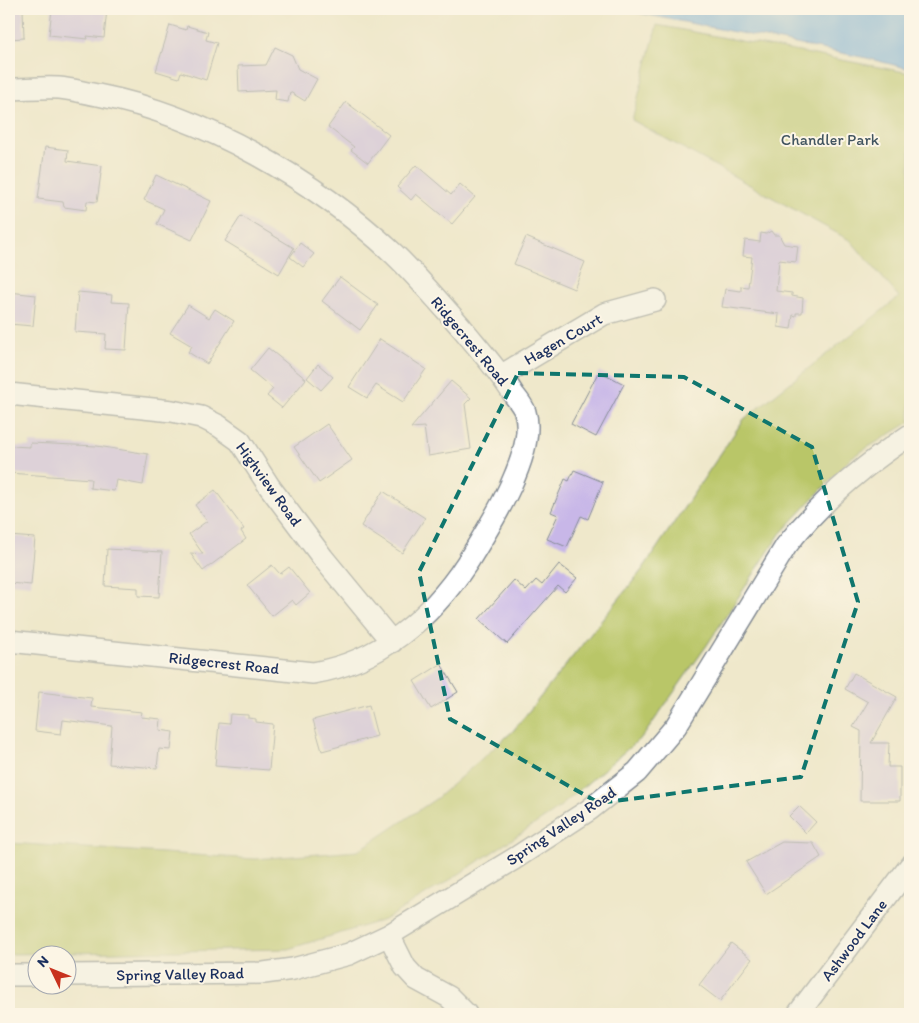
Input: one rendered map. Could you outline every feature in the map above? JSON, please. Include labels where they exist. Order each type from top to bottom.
[{"type":"street","name":"Ridgecrest Road","points":[[9,89],[60,88],[127,101],[186,120],[238,145],[325,196],[372,234],[402,262],[502,375],[525,412],[526,441],[518,465],[495,518],[443,596],[392,642],[361,660],[336,669],[313,673],[9,641]]},
{"type":"street","name":"Hagen Court","points":[[502,375],[604,314],[655,300]]},
{"type":"street","name":"Highview Road","points":[[9,394],[172,411],[201,417],[219,426],[240,441],[269,486],[323,558],[392,642]]},
{"type":"street","name":"Spring Valley Road","points":[[78,974],[255,973],[293,969],[349,954],[388,935],[573,821],[614,792],[636,772],[676,726],[786,546],[801,527],[846,483],[910,435]]},
{"type":"street","name":"Ashwood Lane","points":[[798,1014],[910,866]]},
{"type":"street","points":[[388,935],[405,967],[428,986],[449,997],[466,1014]]},
{"type":"street","points":[[9,976],[28,975]]},
{"type":"highlighted area","points":[[518,373],[684,377],[812,447],[858,602],[801,777],[599,803],[450,719],[419,572]]},
{"type":"green space","name":"Chandler Park","points":[[657,25],[910,73],[910,422],[852,457],[780,534],[707,645],[644,735],[555,811],[453,878],[384,920],[288,949],[78,953],[78,946],[28,946],[28,954],[9,954],[9,843],[255,859],[358,851],[437,798],[513,731],[642,570],[744,419],[899,297],[851,241],[632,120]]},
{"type":"water","points":[[618,9],[910,9],[910,69],[867,58]]},
{"type":"building","points":[[9,9],[23,9],[24,38],[9,39]]},
{"type":"building","points":[[52,9],[107,9],[104,38],[87,36],[88,39],[49,35]]},
{"type":"building","points":[[170,25],[186,30],[187,26],[208,32],[206,40],[217,43],[206,80],[181,72],[179,78],[156,71]]},
{"type":"building","points":[[275,47],[292,55],[298,69],[317,79],[305,101],[290,92],[288,102],[275,100],[276,90],[239,92],[238,66],[266,65]]},
{"type":"building","points":[[346,102],[389,135],[368,163],[351,150],[354,147],[328,127]]},
{"type":"building","points":[[45,147],[68,150],[67,161],[102,166],[97,202],[87,201],[86,210],[64,207],[63,202],[38,199]]},
{"type":"building","points":[[416,165],[451,195],[460,184],[475,197],[452,224],[416,194],[411,200],[397,187]]},
{"type":"building","points":[[156,175],[211,201],[192,240],[157,224],[164,209],[144,200]]},
{"type":"building","points":[[241,216],[294,248],[279,274],[225,241]]},
{"type":"building","points":[[771,231],[774,235],[779,235],[784,244],[798,246],[796,262],[779,260],[776,291],[792,293],[792,296],[803,298],[802,313],[796,313],[796,316],[793,315],[791,329],[778,327],[779,314],[722,307],[725,289],[741,291],[741,286],[748,287],[752,257],[743,256],[745,240],[760,242],[761,233],[766,234]]},
{"type":"building","points":[[526,237],[585,262],[574,289],[514,264]]},
{"type":"building","points":[[300,243],[314,254],[303,267],[290,257]]},
{"type":"building","points":[[340,277],[378,305],[360,330],[322,301]]},
{"type":"building","points":[[9,292],[36,295],[33,326],[9,324]]},
{"type":"building","points":[[78,292],[112,295],[111,302],[129,303],[126,350],[105,349],[106,334],[75,332]]},
{"type":"building","points":[[188,305],[209,318],[215,309],[234,321],[207,364],[188,352],[192,346],[170,333]]},
{"type":"building","points":[[380,339],[426,369],[403,402],[376,385],[367,398],[349,387]]},
{"type":"building","points":[[268,348],[306,379],[282,408],[267,396],[273,389],[250,370]]},
{"type":"building","points":[[318,364],[333,377],[321,390],[307,378]]},
{"type":"building","points":[[599,371],[624,384],[596,437],[571,424]]},
{"type":"building","points":[[451,381],[471,398],[465,404],[471,449],[428,456],[424,427],[411,428]]},
{"type":"building","points":[[327,424],[352,460],[319,483],[294,447]]},
{"type":"building","points":[[30,443],[97,446],[148,454],[143,485],[116,480],[114,491],[90,488],[91,479],[9,473],[9,452],[11,452],[11,446],[30,447]]},
{"type":"building","points":[[574,470],[603,482],[588,519],[581,516],[567,547],[547,539],[558,515],[551,512],[565,479],[569,481]]},
{"type":"building","points":[[215,490],[244,529],[241,531],[246,539],[203,571],[190,553],[203,554],[189,534],[207,521],[195,505]]},
{"type":"building","points":[[383,491],[425,518],[402,553],[361,526]]},
{"type":"building","points":[[9,536],[35,538],[31,585],[9,583]]},
{"type":"building","points":[[107,549],[162,552],[159,597],[138,596],[138,588],[105,586]]},
{"type":"building","points":[[559,564],[577,578],[565,592],[558,586],[507,644],[479,619],[514,580],[526,591],[536,580],[542,585]]},
{"type":"building","points":[[272,565],[280,574],[289,567],[310,593],[296,605],[292,600],[272,616],[247,585]]},
{"type":"building","points":[[441,664],[458,692],[431,709],[414,681]]},
{"type":"building","points":[[854,673],[897,697],[871,743],[889,743],[888,767],[900,767],[900,801],[860,801],[861,731],[853,727],[868,702],[845,689]]},
{"type":"building","points":[[39,692],[92,698],[91,707],[142,712],[141,717],[161,719],[160,730],[173,732],[171,750],[159,749],[157,768],[109,764],[112,726],[63,720],[61,734],[35,731]]},
{"type":"building","points":[[369,705],[377,736],[322,751],[313,720]]},
{"type":"building","points":[[230,714],[248,715],[248,718],[256,719],[256,722],[273,724],[269,770],[215,766],[219,723],[229,724]]},
{"type":"building","points":[[799,806],[816,822],[806,833],[789,816]]},
{"type":"building","points":[[782,842],[813,843],[821,857],[766,894],[746,862]]},
{"type":"building","points":[[731,943],[752,959],[720,1001],[699,985]]}]
